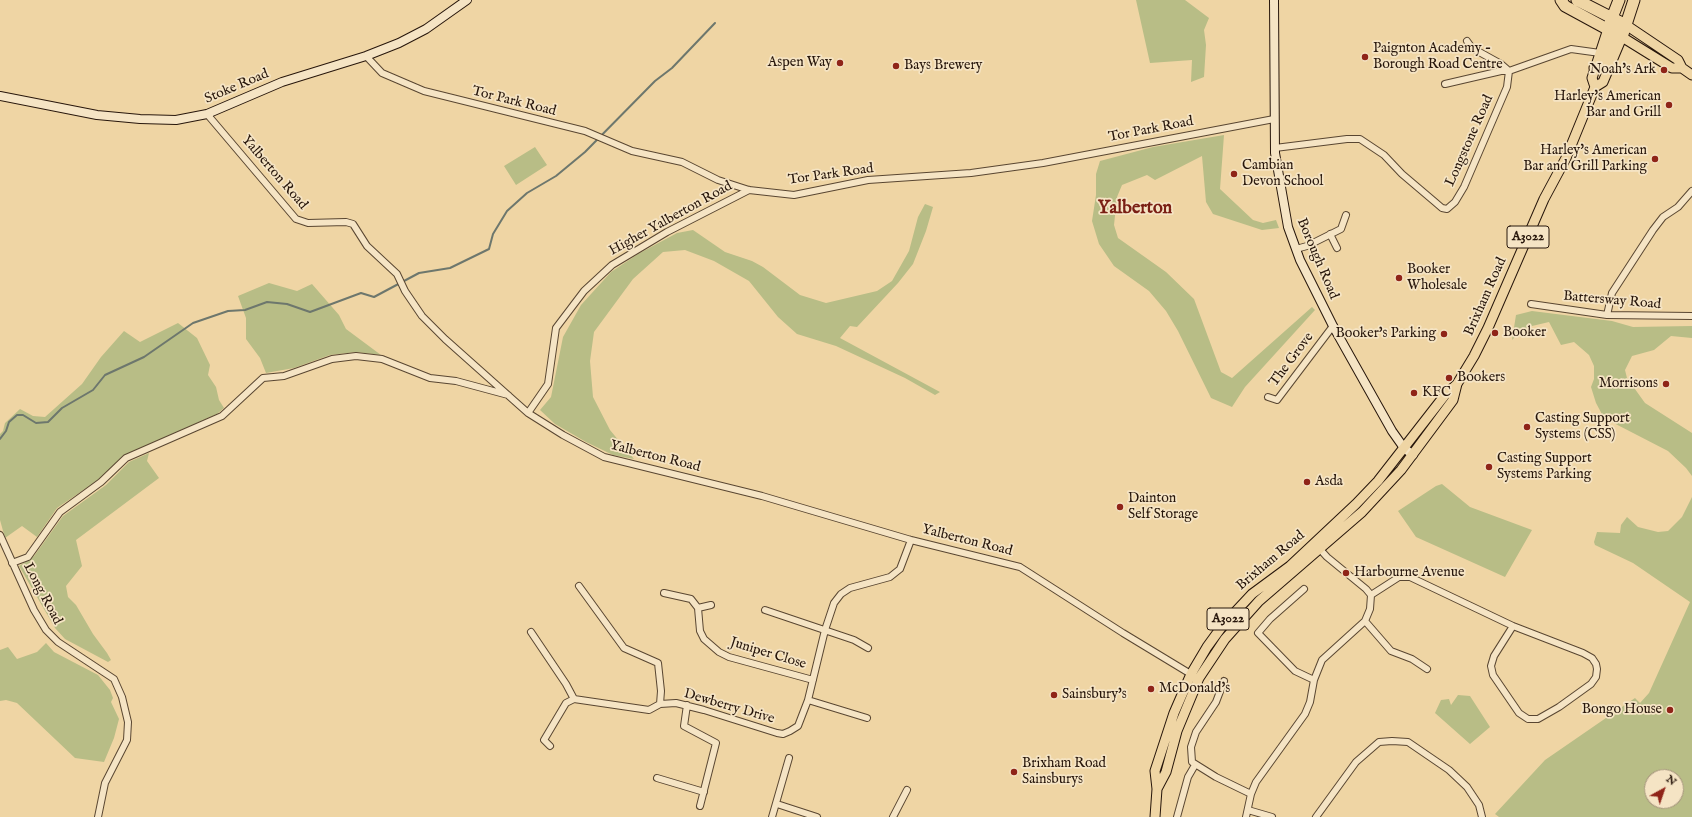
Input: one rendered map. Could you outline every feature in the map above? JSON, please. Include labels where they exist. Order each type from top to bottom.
[{"type":"highway","points":[[1561,0],[1565,6],[1615,34]]},
{"type":"highway","points":[[1577,0],[1619,21]]},
{"type":"highway","points":[[1615,34],[1619,21],[1619,0]]},
{"type":"highway","points":[[1595,68],[1603,65],[1628,0]]},
{"type":"highway","points":[[1619,21],[1634,0]]},
{"type":"main road","points":[[1619,21],[1678,60],[1682,68],[1692,75]]},
{"type":"main road","name":"Brixham Road","points":[[1595,87],[1592,78],[1600,53],[1615,34]]},
{"type":"main road","name":"Brixham Road","points":[[1155,817],[1157,789],[1155,771],[1174,713],[1195,676],[1207,647],[1240,605],[1362,512],[1413,455],[1453,400],[1457,384],[1474,356],[1488,328],[1544,199],[1566,158],[1595,87],[1603,82],[1615,34]]},
{"type":"main road","points":[[1615,34],[1672,68],[1682,68]]},
{"type":"main road","name":"Brixham Road","points":[[1318,547],[1378,481],[1444,395],[1457,384]]},
{"type":"street","name":"Stoke Road","points":[[0,96],[97,115],[140,119],[176,120],[207,114],[282,82],[366,56],[399,43],[426,29],[467,0]]},
{"type":"street","name":"Borough Road","points":[[1274,0],[1275,148],[1288,228],[1296,249],[1333,326],[1392,431],[1404,448],[1413,455]]},
{"type":"street","points":[[1467,41],[1472,48],[1501,64],[1509,71]]},
{"type":"street","points":[[1570,42],[1571,49]]},
{"type":"street","points":[[1445,84],[1501,71],[1509,71],[1571,49],[1580,49],[1600,53]]},
{"type":"street","name":"Tor Park Road","points":[[366,56],[382,73],[424,91],[592,134],[632,151],[682,162],[718,180],[749,190],[794,195],[868,180],[971,173],[1084,156],[1274,119]]},
{"type":"street","name":"Longstone Road","points":[[1275,148],[1347,139],[1360,140],[1384,155],[1402,174],[1442,208],[1447,209],[1455,202],[1464,187],[1507,87],[1509,71]]},
{"type":"street","name":"Yalberton Road","points":[[207,114],[296,219],[308,224],[346,222],[353,224],[367,246],[397,274],[422,316],[440,334],[528,413],[604,457],[762,496],[911,540],[1020,566],[1195,676]]},
{"type":"street","name":"Higher Yalberton Road","points":[[528,413],[548,384],[556,328],[584,291],[612,265],[667,232],[749,190]]},
{"type":"street","points":[[1607,315],[1612,293],[1652,230],[1663,218],[1678,207],[1692,191]]},
{"type":"street","points":[[1296,249],[1307,246],[1341,229],[1346,215]]},
{"type":"street","points":[[1330,234],[1337,248]]},
{"type":"street","name":"Battersway Road","points":[[1530,304],[1607,315],[1692,316]]},
{"type":"street","name":"The Grove","points":[[1268,397],[1276,400],[1333,326]]},
{"type":"street","points":[[12,563],[28,557],[60,512],[101,482],[126,458],[222,416],[263,378],[284,376],[332,359],[356,356],[382,359],[430,378],[456,380],[509,396]]},
{"type":"street","name":"Long Road","points":[[0,535],[34,610],[46,630],[58,642],[114,679],[122,697],[128,722],[127,740],[105,783],[98,817]]},
{"type":"street","name":"Dewberry Drive","points":[[574,699],[649,710],[660,704],[676,703],[783,734],[798,726],[808,700],[825,630],[834,603],[841,594],[850,588],[890,577],[900,569],[911,540]]},
{"type":"street","points":[[1272,817],[1247,814],[1251,794],[1256,782],[1305,714],[1310,702],[1314,680],[1322,660],[1364,621],[1370,610],[1371,595],[1359,582],[1327,557],[1318,547]]},
{"type":"street","points":[[1371,595],[1400,577],[1410,577],[1513,626],[1569,647],[1592,658],[1598,669],[1596,677],[1591,684],[1558,707],[1538,719],[1528,719],[1519,713],[1493,675],[1491,666],[1494,656],[1513,626]]},
{"type":"street","points":[[579,586],[624,648],[658,663],[661,691],[660,704]]},
{"type":"street","points":[[1304,589],[1270,619],[1258,633],[1295,671],[1314,680]]},
{"type":"street","points":[[664,594],[691,599],[698,608],[711,605]]},
{"type":"street","name":"Juniper Close","points":[[698,608],[700,631],[704,639],[719,652],[729,657],[813,680]]},
{"type":"street","points":[[765,610],[854,640],[868,648]]},
{"type":"street","points":[[1364,621],[1391,651],[1412,659],[1427,669]]},
{"type":"street","points":[[531,632],[566,684],[574,699],[566,703],[544,740],[550,746]]},
{"type":"street","points":[[1224,680],[1216,702],[1196,732],[1191,747],[1192,762],[1195,765],[1251,794]]},
{"type":"street","points":[[808,700],[867,718]]},
{"type":"street","points":[[687,705],[684,726],[716,743],[700,806]]},
{"type":"street","points":[[1316,817],[1356,762],[1379,742],[1392,741],[1408,742],[1449,770],[1467,787],[1479,805],[1482,817]]},
{"type":"street","points":[[772,817],[777,804],[789,758]]},
{"type":"street","points":[[1177,817],[1188,777],[1195,765]]},
{"type":"street","points":[[657,778],[704,792]]},
{"type":"street","points":[[893,817],[907,790]]},
{"type":"street","points":[[777,804],[817,817]]},
{"type":"green space","points":[[1136,0],[1185,0],[1209,18],[1204,30],[1206,45],[1204,77],[1191,82],[1192,60],[1150,63]]},
{"type":"green space","points":[[1224,135],[1220,189],[1253,220],[1263,223],[1276,220],[1279,228],[1262,230],[1213,214],[1206,202],[1202,156],[1155,180],[1147,175],[1122,185],[1117,197],[1114,225],[1118,238],[1166,272],[1194,299],[1221,372],[1232,378],[1312,307],[1315,310],[1245,387],[1232,407],[1211,398],[1178,331],[1166,311],[1149,291],[1114,266],[1099,244],[1092,221],[1096,195],[1096,174],[1100,161],[1153,147]]},
{"type":"green space","points":[[535,147],[547,165],[516,185],[504,166]]},
{"type":"green space","points":[[925,204],[933,207],[926,231],[913,264],[898,283],[857,327],[850,326],[840,338],[940,392],[935,395],[905,378],[836,346],[797,334],[778,317],[749,281],[714,261],[685,250],[663,252],[633,279],[594,332],[590,361],[593,397],[610,430],[634,459],[613,455],[586,442],[555,424],[540,410],[551,397],[563,337],[581,305],[611,272],[638,254],[677,233],[693,230],[725,252],[752,261],[763,267],[800,295],[826,303],[877,291],[892,281],[909,251],[918,217]]},
{"type":"green space","points":[[269,283],[297,291],[312,284],[339,315],[346,329],[381,355],[356,352],[330,355],[294,368],[266,373],[260,358],[246,339],[246,318],[238,296]]},
{"type":"green space","points":[[1532,311],[1612,321],[1633,327],[1692,326],[1692,338],[1671,336],[1654,350],[1632,356],[1625,370],[1627,378],[1645,403],[1692,433],[1692,476],[1686,468],[1668,451],[1604,418],[1596,403],[1591,387],[1594,379],[1594,366],[1589,355],[1574,342],[1561,345],[1549,322],[1532,326],[1520,332],[1512,340],[1516,315]]},
{"type":"green space","points":[[178,323],[197,338],[210,365],[208,375],[216,387],[219,400],[224,408],[217,414],[125,455],[98,480],[57,508],[37,537],[22,526],[5,538],[0,520],[0,434],[3,431],[5,423],[20,409],[33,416],[45,417],[82,384],[101,357],[124,331],[140,342]]},
{"type":"green space","points":[[149,453],[147,461],[159,478],[76,540],[82,566],[66,586],[68,597],[76,605],[93,634],[111,660],[108,662],[65,639],[55,628],[19,566],[34,556],[63,516],[106,485],[129,462]]},
{"type":"green space","points":[[1442,484],[1470,507],[1532,530],[1505,577],[1416,537],[1398,511],[1436,486]]},
{"type":"green space","points":[[1692,497],[1692,817],[1499,817],[1495,814],[1545,760],[1635,698],[1640,703],[1649,693],[1690,602],[1633,563],[1595,545],[1594,542],[1597,532],[1620,533],[1621,525],[1627,517],[1638,527],[1658,532],[1668,531],[1682,517]]},
{"type":"green space","points":[[46,643],[54,652],[98,675],[110,690],[113,698],[111,702],[119,719],[114,738],[104,762],[75,758],[17,703],[6,700],[0,701],[0,650],[8,647],[17,659],[37,652]]},
{"type":"green space","points":[[1458,695],[1470,696],[1490,727],[1470,744],[1435,713],[1441,700],[1449,699],[1451,705]]},
{"type":"waterway","points":[[0,439],[6,431],[9,422],[17,415],[23,415],[36,423],[48,422],[62,408],[93,390],[105,375],[144,357],[193,323],[228,311],[245,310],[267,302],[287,304],[310,312],[361,293],[374,297],[419,273],[450,268],[489,249],[493,234],[507,211],[527,193],[556,176],[585,152],[655,81],[672,68],[715,23]]},
{"type":"place","name":"Paignton Academy - Borough Road Centre","points":[[1365,57]]},
{"type":"place","name":"Aspen Way","points":[[840,63]]},
{"type":"place","name":"Bays Brewery","points":[[896,66]]},
{"type":"place","name":"Noah's Ark","points":[[1664,70]]},
{"type":"place","name":"Harley's American Bar and Grill","points":[[1669,105]]},
{"type":"place","name":"Harley's American Bar and Grill Parking","points":[[1655,159]]},
{"type":"place","name":"Cambian Devon School","points":[[1234,174]]},
{"type":"place","name":"Booker Wholesale","points":[[1399,278]]},
{"type":"place","name":"Booker","points":[[1495,333]]},
{"type":"place","name":"Booker's Parking","points":[[1444,334]]},
{"type":"place","name":"Bookers","points":[[1449,378]]},
{"type":"place","name":"Morrisons","points":[[1666,384]]},
{"type":"place","name":"KFC","points":[[1414,393]]},
{"type":"place","name":"Casting Support Systems (CSS)","points":[[1527,427]]},
{"type":"place","name":"Casting Support Systems Parking","points":[[1489,467]]},
{"type":"place","name":"Asda","points":[[1307,482]]},
{"type":"place","name":"Dainton Self Storage","points":[[1120,507]]},
{"type":"place","name":"Harbourne Avenue","points":[[1346,573]]},
{"type":"place","name":"McDonald's","points":[[1151,689]]},
{"type":"place","name":"Sainsbury's","points":[[1054,695]]},
{"type":"place","name":"Bongo House","points":[[1670,710]]},
{"type":"place","name":"Brixham Road Sainsburys","points":[[1014,772]]},
{"type":"district","name":"Yalberton","points":[[1135,209]]}]
